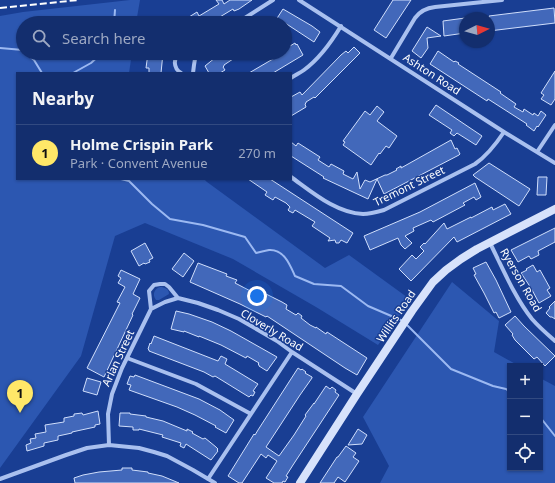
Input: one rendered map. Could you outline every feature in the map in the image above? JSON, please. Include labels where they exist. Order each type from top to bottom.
[{"type":"street","points":[[249,16],[273,0]]},
{"type":"street","name":"Ashton Road","points":[[299,0],[504,132],[555,163]]},
{"type":"street","points":[[391,58],[415,18],[423,10],[429,8],[502,0]]},
{"type":"street","points":[[292,77],[305,70],[313,63],[341,26]]},
{"type":"street","points":[[176,60],[175,66],[179,72]]},
{"type":"street","points":[[193,72],[195,60]]},
{"type":"street","points":[[537,152],[555,125]]},
{"type":"street","name":"Tremont Street","points":[[292,178],[323,199],[343,210],[354,213],[371,214],[384,210],[475,164],[492,149],[504,132]]},
{"type":"street","name":"Willits Road","points":[[300,483],[357,394],[433,282],[461,258],[555,210]]},
{"type":"street","name":"Ryerson Road","points":[[490,243],[521,302],[532,319],[555,341]]},
{"type":"street","points":[[165,284],[178,298],[165,302],[151,309],[149,291],[154,285],[165,284]]},
{"type":"street","name":"Cloverly Road","points":[[178,298],[198,303],[239,319],[267,335],[357,394]]},
{"type":"street","name":"Arlan Street","points":[[109,445],[108,414],[112,394],[116,382],[151,309]]},
{"type":"street","points":[[208,479],[292,352]]},
{"type":"street","points":[[128,358],[196,384],[251,414]]},
{"type":"street","points":[[0,479],[88,448],[109,445],[138,448],[167,456],[215,483]]},
{"type":"shaded area","points":[[140,0],[137,16],[16,16],[16,60],[131,60],[129,72],[16,72],[16,180],[205,180],[325,268],[349,255],[411,300],[378,345],[233,259],[145,223],[115,236],[81,356],[0,468],[0,16],[23,12]]},
{"type":"shaded area","points":[[452,282],[499,321],[494,352],[514,363],[507,363],[507,471],[543,471],[543,380],[555,386],[555,483],[380,483],[389,466],[363,417]]},
{"type":"shaded area","points":[[160,287],[164,287],[169,294],[159,300],[156,300],[154,292]]},
{"type":"building","points":[[216,0],[222,0],[224,4],[230,0],[252,0],[239,9],[234,11],[233,9],[222,16],[199,16],[219,4]]},
{"type":"building","points":[[393,0],[411,0],[386,38],[374,30]]},
{"type":"building","points":[[554,8],[555,23],[495,30],[495,15]]},
{"type":"building","points":[[283,9],[320,32],[314,42],[292,28],[292,16],[278,16]]},
{"type":"building","points":[[197,12],[199,16],[191,16]]},
{"type":"building","points":[[459,19],[459,34],[444,36],[443,21]]},
{"type":"building","points":[[427,27],[441,36],[427,38],[428,48],[421,58],[412,51]]},
{"type":"building","points":[[295,43],[296,45],[297,44],[303,55],[275,72],[251,72],[271,60],[292,60],[292,45]]},
{"type":"building","points":[[354,47],[360,53],[315,98],[314,97],[306,102],[306,107],[292,115],[292,96],[300,92],[302,95],[341,55],[346,51],[348,53]]},
{"type":"building","points":[[438,51],[454,62],[459,63],[458,64],[501,92],[500,93],[516,104],[514,107],[523,112],[524,109],[533,115],[534,113],[538,116],[541,111],[546,115],[538,127],[537,126],[534,131],[526,125],[527,124],[488,99],[487,101],[430,64]]},
{"type":"building","points":[[147,60],[162,60],[161,72],[149,72],[149,68],[146,68]]},
{"type":"building","points":[[212,60],[232,60],[224,65],[223,67],[225,70],[222,72],[208,72],[205,66]]},
{"type":"building","points":[[555,71],[555,99],[551,105],[541,99],[544,95],[541,93]]},
{"type":"building","points":[[436,105],[482,136],[476,145],[457,133],[454,136],[450,133],[452,130],[429,115]]},
{"type":"building","points":[[377,106],[384,112],[377,121],[397,136],[389,148],[386,146],[380,154],[379,153],[371,165],[343,145],[345,142],[343,141],[365,111],[370,115]]},
{"type":"building","points":[[451,140],[455,149],[457,148],[460,154],[384,194],[377,179],[368,199],[323,178],[324,177],[292,157],[292,143],[296,146],[298,143],[320,157],[318,160],[329,167],[331,164],[344,171],[343,174],[353,179],[357,172],[360,189],[365,180],[370,182],[397,170],[396,169],[401,166],[401,168]]},
{"type":"building","points":[[489,163],[530,189],[519,206],[473,175]]},
{"type":"building","points":[[538,177],[547,177],[546,195],[537,195]]},
{"type":"building","points":[[249,180],[272,180],[353,233],[347,243],[341,240],[339,243],[336,243],[335,240],[328,241],[330,238],[312,226],[315,222],[295,210],[293,213],[289,211],[288,210],[290,207],[286,203],[275,197],[273,200],[265,195],[267,192]]},
{"type":"building","points":[[475,183],[481,197],[476,200],[474,197],[463,203],[465,205],[433,222],[431,220],[413,228],[414,231],[405,236],[412,243],[405,249],[401,245],[398,238],[370,250],[364,236],[420,212]]},
{"type":"building","points":[[505,204],[511,214],[457,242],[454,237],[411,281],[399,269],[412,255],[416,259],[424,251],[420,247],[424,243],[425,244],[444,223],[447,229],[492,207],[493,210]]},
{"type":"building","points":[[555,228],[555,242],[538,251],[539,255],[531,259],[529,256],[518,262],[511,250]]},
{"type":"building","points":[[145,243],[153,258],[149,260],[150,262],[139,266],[131,251]]},
{"type":"building","points":[[184,253],[194,261],[183,277],[172,269]]},
{"type":"building","points":[[486,262],[511,312],[499,318],[496,312],[494,313],[474,275],[476,274],[473,268]]},
{"type":"building","points":[[198,263],[227,274],[226,276],[237,280],[235,283],[262,297],[264,293],[282,302],[287,305],[286,309],[296,315],[298,313],[302,316],[301,318],[310,325],[326,334],[327,332],[367,358],[357,375],[267,316],[266,317],[190,282]]},
{"type":"building","points":[[533,265],[537,272],[540,270],[550,288],[547,290],[551,296],[539,303],[521,273]]},
{"type":"building","points":[[121,270],[140,279],[133,294],[140,298],[104,377],[87,368],[120,303],[117,302],[125,287],[118,283],[121,278],[118,276]]},
{"type":"building","points":[[555,301],[555,319],[546,313]]},
{"type":"building","points":[[176,311],[212,322],[277,357],[267,371],[259,366],[259,363],[247,356],[246,358],[199,336],[184,331],[171,329]]},
{"type":"building","points":[[515,316],[555,356],[545,366],[537,357],[534,359],[515,340],[512,335],[513,334],[505,325]]},
{"type":"building","points":[[154,336],[218,361],[221,356],[227,359],[225,364],[258,384],[253,391],[255,392],[253,396],[251,395],[249,397],[215,376],[213,377],[204,372],[149,351],[148,349],[150,343],[151,344]]},
{"type":"building","points":[[298,368],[301,370],[302,369],[312,378],[266,447],[279,456],[294,435],[306,416],[305,415],[326,386],[330,389],[332,387],[339,395],[286,476],[288,477],[285,482],[274,483],[266,478],[277,461],[268,455],[266,458],[261,454],[242,483],[239,483],[228,476]]},
{"type":"building","points":[[135,375],[199,399],[220,410],[234,420],[226,433],[215,427],[216,426],[177,407],[129,390],[131,385],[127,384],[130,376],[134,377]]},
{"type":"building","points":[[87,378],[101,382],[97,395],[83,391]]},
{"type":"building","points":[[98,411],[100,424],[95,425],[95,427],[58,436],[58,440],[44,443],[44,446],[27,451],[26,445],[31,443],[30,439],[36,438],[35,434],[46,432],[45,425],[64,422],[64,418],[74,416],[74,414],[82,413],[83,415]]},
{"type":"building","points":[[120,413],[146,416],[187,431],[187,429],[203,439],[205,438],[218,449],[218,451],[211,460],[186,444],[184,448],[180,446],[181,443],[162,437],[163,435],[139,429],[133,430],[133,427],[119,426]]},
{"type":"building","points":[[358,429],[367,435],[362,444],[348,445]]},
{"type":"building","points":[[346,446],[356,453],[353,457],[359,461],[345,482],[338,477],[334,483],[320,483],[337,457]]},
{"type":"building","points":[[122,468],[132,468],[132,470],[148,472],[179,483],[75,483],[74,478],[83,475],[122,470]]},
{"type":"waterway","points":[[115,10],[115,16]]},
{"type":"waterway","points":[[0,48],[16,49]]},
{"type":"waterway","points":[[34,60],[41,72]]},
{"type":"waterway","points":[[75,72],[94,60]]},
{"type":"waterway","points":[[125,180],[129,181],[152,204],[170,219],[203,225],[245,237],[256,253],[269,250],[279,252],[286,258],[295,276],[314,284],[341,286],[368,306],[403,321]]},
{"type":"waterway","points":[[406,324],[451,369],[493,386],[507,390]]},
{"type":"waterway","points":[[543,421],[555,436]]},
{"type":"railway","points":[[0,8],[78,0]]},
{"type":"place","name":"Holme Crispin Park","points":[[20,413]]}]
